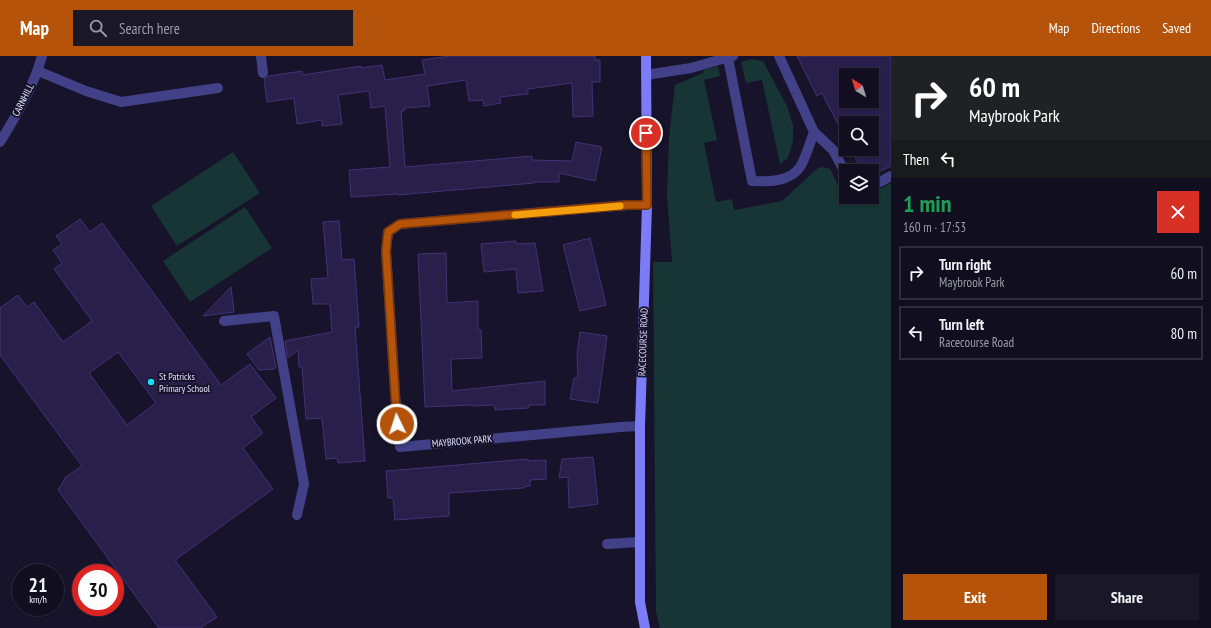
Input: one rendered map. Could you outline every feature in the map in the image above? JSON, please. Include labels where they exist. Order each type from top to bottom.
[{"type":"main road","name":"RACECOURSE ROAD","points":[[645,628],[640,602],[640,426],[647,205],[646,56]]},
{"type":"street","name":"CARNHILL","points":[[0,142],[11,124],[38,71],[42,56]]},
{"type":"street","points":[[261,56],[263,73]]},
{"type":"street","points":[[778,56],[814,132],[833,150],[841,164]]},
{"type":"street","points":[[646,75],[691,68],[731,57],[752,181],[767,182],[781,180],[792,174],[800,167],[814,132]]},
{"type":"street","points":[[38,71],[86,91],[121,102],[218,88]]},
{"type":"street","points":[[879,182],[891,176]]},
{"type":"street","name":"MAYBROOK PARK","points":[[640,426],[400,447],[397,424],[386,251],[388,232],[400,224],[628,205],[647,205]]},
{"type":"street","points":[[224,321],[274,316],[304,484],[297,515]]},
{"type":"street","points":[[607,544],[640,542]]},
{"type":"green space","points":[[752,59],[763,61],[787,106],[793,125],[793,141],[788,158],[780,164],[762,80],[746,83],[741,62]]},
{"type":"green space","points":[[718,66],[720,76],[704,80],[717,140],[704,143],[716,202],[732,199],[734,210],[782,201],[818,168],[822,167],[830,169],[839,187],[839,204],[879,204],[879,189],[891,183],[891,628],[660,628],[656,612],[653,262],[672,262],[667,196],[669,137],[675,85],[703,73],[704,70]]},
{"type":"green space","points":[[233,152],[260,193],[177,246],[151,206]]},
{"type":"green space","points":[[245,207],[272,248],[190,302],[163,261]]},
{"type":"building","points":[[450,56],[595,56],[595,60],[600,60],[600,82],[592,82],[593,116],[573,117],[572,83],[528,89],[528,94],[500,97],[501,103],[484,106],[483,100],[469,101],[466,80],[427,86],[430,106],[404,108],[404,111],[401,111],[405,167],[532,156],[532,160],[572,161],[576,142],[602,147],[595,181],[559,173],[559,182],[534,182],[398,195],[351,197],[349,170],[390,167],[385,106],[371,108],[369,91],[338,95],[342,124],[322,126],[322,120],[297,124],[294,98],[267,102],[264,79],[269,76],[302,71],[303,75],[361,66],[361,68],[382,65],[385,80],[425,74],[422,60]]},
{"type":"building","points":[[797,56],[891,56],[891,166],[879,172],[879,164],[858,164],[854,156],[879,156],[879,116],[839,116],[839,126],[822,93],[817,96]]},
{"type":"building","points":[[80,219],[90,232],[102,223],[221,385],[250,364],[276,398],[251,417],[263,433],[243,448],[273,489],[175,560],[217,617],[201,628],[159,628],[124,580],[124,564],[112,564],[58,490],[66,477],[82,466],[0,355],[0,308],[18,295],[27,307],[34,302],[63,342],[92,321],[54,269],[62,263],[53,250],[62,244],[56,236]],"holes":[[[118,352],[156,403],[127,425],[89,373]]]},
{"type":"building","points":[[339,221],[342,260],[354,259],[359,327],[355,327],[365,461],[338,463],[337,458],[326,459],[322,418],[306,419],[302,367],[299,367],[298,350],[288,358],[285,341],[332,332],[330,304],[313,304],[311,279],[328,278],[323,222]]},
{"type":"building","points":[[590,238],[606,305],[580,311],[563,245]]},
{"type":"building","points":[[516,241],[516,244],[535,243],[543,291],[518,293],[516,269],[484,272],[481,244]]},
{"type":"building","points":[[446,253],[447,303],[478,301],[478,330],[481,330],[482,358],[451,359],[452,391],[545,381],[545,405],[529,405],[529,408],[495,410],[494,405],[425,407],[418,254]]},
{"type":"building","points":[[231,287],[234,312],[203,316]]},
{"type":"building","points":[[580,332],[607,336],[598,403],[570,399],[574,378],[578,378],[577,355]]},
{"type":"building","points":[[270,337],[276,367],[274,369],[259,370],[247,354]]},
{"type":"building","points":[[593,457],[598,504],[569,508],[568,477],[559,478],[562,459]]},
{"type":"building","points":[[528,459],[528,461],[546,460],[546,479],[530,480],[530,486],[524,488],[449,493],[449,516],[395,520],[393,498],[388,498],[386,471]]},
{"type":"slow traffic","points":[[515,215],[620,206]]},
{"type":"place","name":"St Patricks Primary School","points":[[151,382]]},
{"type":"route","points":[[397,424],[386,251],[388,232],[400,224],[628,205],[647,205],[646,133]]}]
